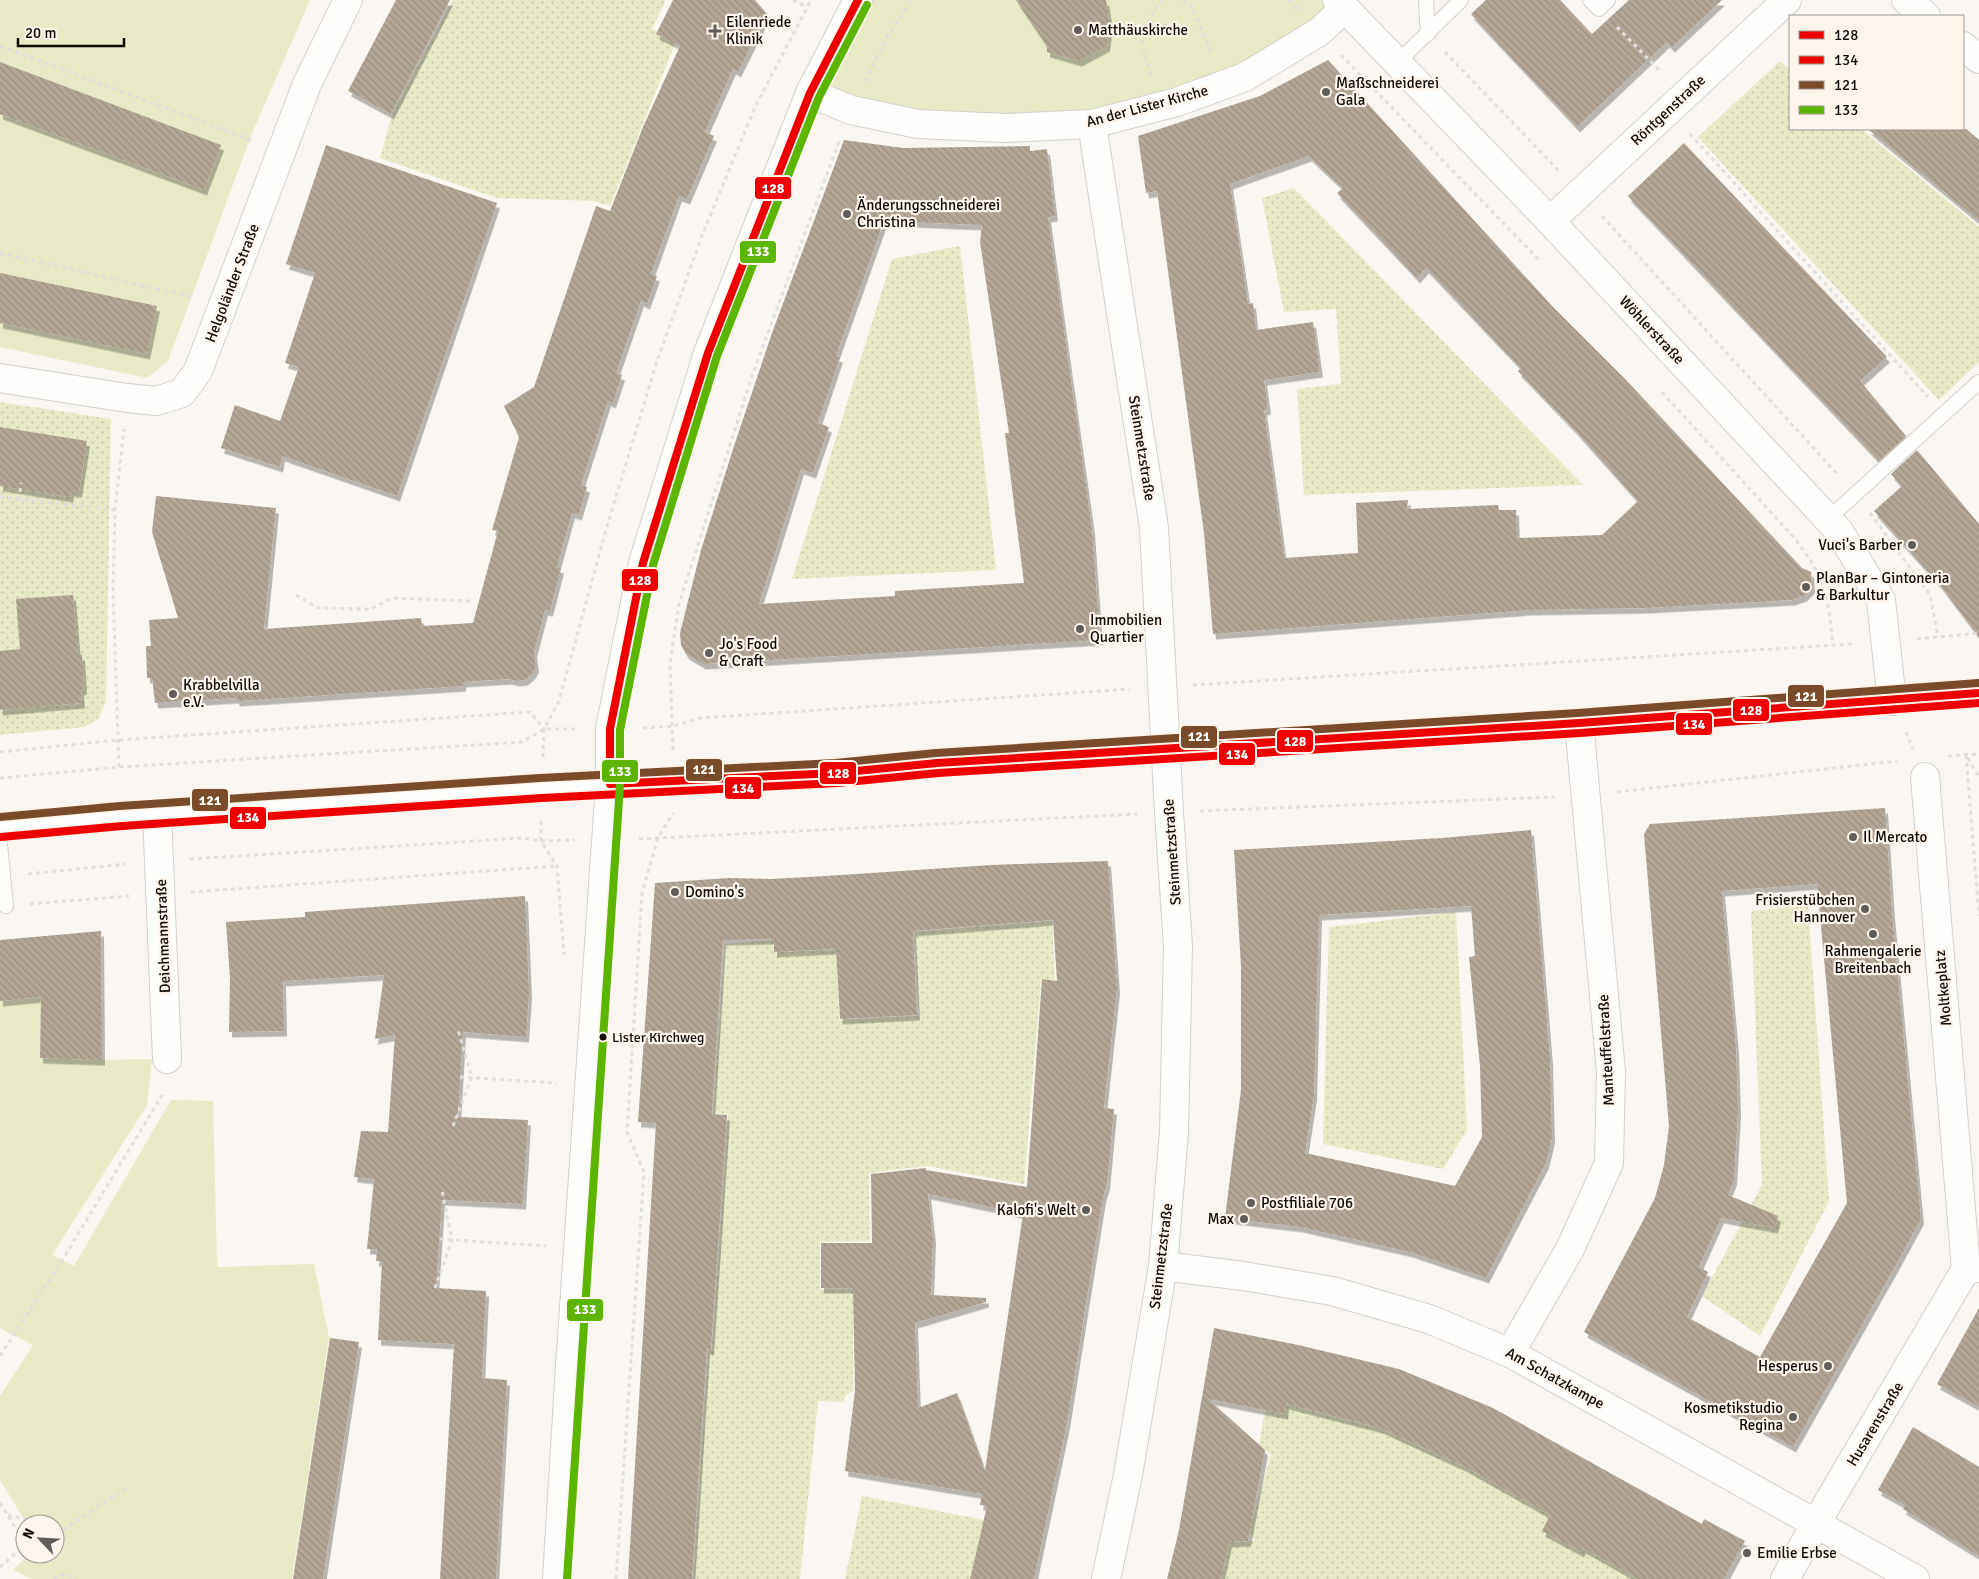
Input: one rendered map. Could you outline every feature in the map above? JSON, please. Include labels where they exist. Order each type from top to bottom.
[{"type":"street","name":"Helgoländer Straße","points":[[0,378],[156,401],[182,394],[198,372],[307,84],[348,0]]},
{"type":"street","points":[[557,1579],[610,784],[610,730],[643,563],[708,353],[810,93],[858,0]]},
{"type":"street","name":"Röntgenstraße","points":[[1550,221],[1787,0]]},
{"type":"street","points":[[1906,0],[1925,15]]},
{"type":"street","name":"An der Lister Kirche","points":[[810,93],[851,110],[918,124],[1006,128],[1092,124],[1159,106],[1245,78],[1319,32],[1341,4]]},
{"type":"street","name":"Wöhlerstraße","points":[[1341,4],[1550,221],[1839,532],[1881,600],[1892,701]]},
{"type":"street","points":[[1964,47],[1979,59]]},
{"type":"street","name":"Steinmetzstraße","points":[[1092,124],[1154,528],[1178,946],[1174,1132],[1163,1266],[1128,1474],[1106,1579]]},
{"type":"street","points":[[0,827],[158,813],[610,784],[836,773],[937,763],[1579,723],[1979,693]]},
{"type":"street","name":"Manteuffelstraße","points":[[1510,1353],[1570,1249],[1609,1163],[1611,1072],[1579,723]]},
{"type":"street","name":"Moltkeplatz","points":[[1922,768],[1972,1269]]},
{"type":"street","name":"Deichmannstraße","points":[[158,813],[167,1059]]},
{"type":"street","name":"Am Schatzkampe","points":[[1163,1266],[1242,1276],[1332,1291],[1429,1319],[1510,1353],[1914,1579]]},
{"type":"street","name":"Husarenstraße","points":[[1785,1579],[1816,1523],[1972,1269]]},
{"type":"lane","points":[[1426,0],[1428,34]]},
{"type":"lane","points":[[1397,63],[1461,0]]},
{"type":"lane","points":[[1828,519],[1979,382]]},
{"type":"lane","points":[[0,844],[6,906]]},
{"type":"path","points":[[793,0],[807,7]]},
{"type":"path","points":[[544,730],[559,701],[606,530],[658,361],[700,242],[756,105],[811,0]]},
{"type":"path","points":[[674,726],[670,663],[679,604],[753,373],[851,110],[887,37],[911,0]]},
{"type":"path","points":[[1159,106],[1140,34],[1161,0]]},
{"type":"path","points":[[1183,0],[1190,4],[1212,53],[1223,85]]},
{"type":"path","points":[[1289,0],[1543,265]]},
{"type":"path","points":[[1599,3],[1676,103],[1943,414]]},
{"type":"path","points":[[1428,34],[1580,193],[1856,494],[1930,595],[1938,637]]},
{"type":"path","points":[[0,46],[282,151]]},
{"type":"path","points":[[0,253],[223,304]]},
{"type":"path","points":[[1656,386],[1796,540],[1814,565],[1829,610],[1833,645]]},
{"type":"path","points":[[119,767],[113,590],[115,510],[127,398]]},
{"type":"path","points":[[19,500],[22,483]]},
{"type":"path","points":[[0,497],[115,510]]},
{"type":"path","points":[[296,595],[318,608],[371,609],[392,598],[470,602]]},
{"type":"path","points":[[0,778],[119,767],[522,742],[544,730],[610,730],[674,726],[700,718],[1163,686],[1885,642],[1979,633]]},
{"type":"path","points":[[188,859],[523,838],[541,842],[658,838],[1169,812],[1585,796],[1922,768],[1892,701]]},
{"type":"path","points":[[0,752],[118,740],[530,712],[544,730]]},
{"type":"path","points":[[1979,776],[1966,755],[1979,916]]},
{"type":"path","points":[[616,1579],[644,1172],[627,1132],[642,893],[658,838]]},
{"type":"path","points":[[541,842],[557,866],[564,963]]},
{"type":"path","points":[[3,876],[135,864]]},
{"type":"path","points":[[190,892],[557,866]]},
{"type":"path","points":[[6,906],[133,896]]},
{"type":"path","points":[[453,1126],[472,1078],[458,1030]]},
{"type":"path","points":[[0,1356],[63,1259],[165,1090],[167,1059]]},
{"type":"path","points":[[460,1077],[560,1083]]},
{"type":"path","points":[[435,1288],[452,1240],[442,1190]]},
{"type":"path","points":[[440,1239],[551,1246]]},
{"type":"path","points":[[65,1529],[125,1488]]},
{"type":"path","points":[[0,1503],[15,1527]]},
{"type":"path","points":[[8,1515],[15,1517]]},
{"type":"path","points":[[0,1567],[15,1553]]},
{"type":"path","points":[[53,1579],[65,1574],[76,1579]]},
{"type":"green space","points":[[0,0],[310,0],[252,133],[168,361],[147,378],[0,347]]},
{"type":"green space","points":[[453,0],[666,0],[652,29],[676,41],[610,206],[593,201],[497,198],[380,158],[393,112]]},
{"type":"green space","points":[[858,0],[1337,0],[1245,77],[1006,128],[810,93]]},
{"type":"green space","points":[[1780,61],[1789,69],[1789,130],[1862,130],[1979,227],[1979,362],[1939,400],[1698,137]]},
{"type":"green space","points":[[1294,188],[1583,485],[1304,495],[1297,389],[1341,384],[1336,309],[1284,312],[1262,198]]},
{"type":"green space","points":[[960,246],[996,570],[792,579],[892,259]]},
{"type":"green space","points":[[0,402],[111,419],[106,702],[98,719],[84,727],[0,735]]},
{"type":"green space","points":[[1808,905],[1829,1201],[1760,1336],[1702,1296],[1762,1185],[1751,911]]},
{"type":"green space","points":[[1456,912],[1467,1130],[1443,1169],[1323,1144],[1329,927]]},
{"type":"green space","points":[[1052,921],[1055,980],[1041,979],[1024,1184],[927,1166],[869,1173],[870,1241],[820,1242],[820,1289],[871,1289],[872,1315],[853,1314],[853,1391],[845,1396],[844,1402],[818,1401],[800,1579],[693,1579],[708,1350],[712,1350],[728,1114],[713,1113],[725,944],[773,940],[774,952],[832,950],[832,937],[854,935],[837,962],[839,1020],[919,1016],[914,932]]},
{"type":"green space","points":[[53,989],[41,1014],[40,1057],[102,1060],[152,1059],[147,1105],[52,1255],[74,1266],[171,1100],[213,1101],[217,1267],[314,1264],[329,1337],[292,1579],[32,1579],[13,1570],[19,1564],[65,1564],[65,1514],[21,1514],[0,1480],[0,1396],[33,1345],[0,1328],[0,1001]]},
{"type":"green space","points":[[1286,1404],[1380,1428],[1465,1467],[1550,1515],[1581,1552],[1586,1542],[1600,1549],[1597,1556],[1611,1564],[1617,1552],[1653,1579],[1221,1579],[1229,1542],[1255,1541],[1249,1531],[1271,1455],[1259,1445],[1265,1410],[1284,1414]]},
{"type":"green space","points":[[862,1496],[984,1520],[970,1579],[845,1579]]},
{"type":"building","points":[[396,0],[450,0],[391,114],[348,91]]},
{"type":"building","points":[[673,0],[755,0],[767,14],[738,72],[733,69],[705,132],[714,136],[687,199],[679,196],[651,274],[657,276],[647,304],[641,301],[616,373],[622,375],[613,403],[608,401],[581,485],[587,487],[579,515],[572,513],[557,567],[561,568],[550,611],[545,610],[534,652],[536,667],[532,674],[525,680],[508,679],[463,682],[463,686],[237,701],[236,698],[155,703],[152,678],[147,678],[146,646],[151,646],[149,620],[178,618],[152,532],[156,496],[276,508],[264,629],[421,618],[422,626],[473,623],[498,531],[492,530],[519,437],[504,406],[534,387],[596,206],[610,211],[643,127],[680,46],[656,34]]},
{"type":"building","name":"Matthäuskirche","points":[[1016,0],[1106,0],[1110,23],[1107,46],[1079,61],[1047,52],[1047,46]]},
{"type":"building","points":[[1486,0],[1560,0],[1592,34],[1629,0],[1722,0],[1672,47],[1667,42],[1577,127],[1471,14]]},
{"type":"building","points":[[1328,60],[1552,306],[1626,380],[1802,568],[1811,572],[1812,588],[1804,596],[1792,600],[1646,608],[1528,610],[1213,634],[1204,533],[1157,191],[1146,193],[1138,136],[1260,96]],"holes":[[[1309,156],[1343,188],[1337,193],[1417,278],[1426,268],[1521,368],[1518,371],[1575,430],[1638,501],[1602,535],[1517,538],[1516,510],[1499,510],[1498,505],[1407,509],[1408,500],[1356,503],[1358,553],[1284,558],[1264,410],[1268,409],[1264,380],[1320,372],[1313,322],[1256,330],[1253,303],[1248,304],[1230,184]]]},
{"type":"building","points":[[0,62],[221,145],[204,190],[0,114]]},
{"type":"building","points":[[1966,129],[1979,140],[1979,221],[1869,130]]},
{"type":"building","points":[[844,140],[903,148],[1030,146],[1030,151],[1047,149],[1055,216],[1048,217],[1092,529],[1100,640],[703,664],[686,654],[681,645],[680,633],[701,550],[772,333]],"holes":[[[884,221],[982,225],[980,242],[1009,433],[1005,433],[1024,583],[895,591],[895,596],[759,604],[801,469],[813,473],[829,427],[818,423],[840,357],[836,356]]]},
{"type":"building","points":[[1684,143],[1887,357],[1860,381],[1906,436],[1879,461],[1628,196]]},
{"type":"building","points":[[326,145],[497,203],[397,496],[282,456],[280,467],[221,448],[235,405],[280,421],[299,367],[285,363],[315,273],[286,264]]},
{"type":"building","points":[[0,273],[157,306],[147,354],[0,323]]},
{"type":"building","points":[[0,427],[87,441],[79,492],[71,491],[70,497],[0,486]]},
{"type":"building","points":[[1917,450],[1979,524],[1979,637],[1939,584],[1874,511],[1902,486],[1891,474]]},
{"type":"building","points":[[73,595],[78,655],[82,655],[84,689],[81,690],[82,703],[0,710],[0,651],[20,649],[16,599]]},
{"type":"building","points":[[1885,808],[1892,913],[1921,1219],[1793,1447],[1584,1332],[1655,1198],[1664,1165],[1669,1126],[1644,834],[1650,824]],"holes":[[[1817,884],[1847,1203],[1760,1357],[1687,1317],[1708,1272],[1699,1267],[1721,1218],[1775,1228],[1778,1216],[1728,1195],[1734,1180],[1738,1111],[1736,1048],[1722,891]]]},
{"type":"building","points":[[1531,830],[1550,1059],[1552,1138],[1546,1163],[1486,1278],[1410,1252],[1300,1227],[1225,1218],[1241,1090],[1241,966],[1234,850],[1442,838]],"holes":[[[1471,906],[1475,956],[1469,957],[1480,1066],[1482,1137],[1455,1186],[1305,1153],[1314,1095],[1319,915]]]},
{"type":"building","points":[[1108,861],[1117,988],[1104,1108],[1114,1109],[1107,1184],[1103,1197],[1067,1423],[1034,1579],[970,1579],[987,1506],[980,1505],[982,1494],[845,1471],[855,1391],[853,1288],[821,1288],[821,1243],[872,1243],[871,1174],[926,1168],[926,1170],[1027,1187],[1042,979],[1057,981],[1053,920],[913,931],[917,1015],[840,1019],[836,949],[774,952],[774,939],[723,940],[712,1114],[727,1115],[711,1350],[707,1349],[692,1579],[628,1579],[656,1123],[638,1122],[655,883],[729,878],[771,879],[991,865]],"holes":[[[928,1194],[1023,1214],[985,1471],[957,1393],[918,1408],[915,1323],[986,1302],[986,1298],[931,1295],[933,1238]]]},
{"type":"building","points":[[525,896],[529,993],[526,1037],[463,1032],[458,1117],[528,1120],[523,1204],[442,1200],[436,1288],[486,1291],[482,1378],[507,1380],[496,1579],[440,1579],[454,1344],[378,1340],[382,1261],[376,1261],[377,1249],[367,1249],[374,1179],[354,1177],[361,1131],[388,1132],[395,1035],[375,1039],[384,975],[283,981],[284,1031],[229,1032],[230,978],[226,922],[305,917],[305,912]]},
{"type":"building","points":[[101,931],[102,1060],[40,1058],[41,997],[0,1001],[0,940]]},
{"type":"building","points":[[1979,1308],[1979,1407],[1937,1384]]},
{"type":"building","points":[[1214,1328],[1298,1345],[1399,1369],[1493,1408],[1702,1524],[1704,1519],[1745,1541],[1724,1579],[1638,1579],[1583,1548],[1581,1552],[1542,1531],[1550,1515],[1465,1467],[1380,1428],[1286,1404],[1285,1414],[1208,1399],[1265,1450],[1248,1541],[1229,1542],[1221,1579],[1167,1579],[1179,1530]]},
{"type":"building","points":[[330,1338],[359,1342],[323,1579],[293,1579]]},
{"type":"building","points":[[1913,1427],[1979,1467],[1979,1556],[1903,1509],[1905,1505],[1878,1490]]},
{"type":"transit line","name":"128","points":[[610,784],[610,729],[643,563],[708,353],[810,93],[858,0]]},
{"type":"transit line","name":"133","points":[[567,1579],[620,785],[620,730],[653,565],[717,356],[819,97],[867,5]]},
{"type":"transit line","name":"121","points":[[0,817],[120,806],[540,778],[835,763],[936,753],[1578,713],[1978,683]]},
{"type":"transit line","name":"128","points":[[610,784],[836,773],[937,763],[1579,723],[1979,693]]},
{"type":"transit line","name":"134","points":[[1,837],[122,826],[542,798],[837,783],[938,773],[1580,733],[1979,703]]},
{"type":"place","name":"Matthäuskirche","points":[[1078,30]]},
{"type":"place","name":"Eilenriede Klinik","points":[[715,31]]},
{"type":"place","name":"Maßschneiderei Gala","points":[[1326,92]]},
{"type":"place","name":"Änderungsschneiderei Christina","points":[[847,214]]},
{"type":"place","name":"Vuci's Barber","points":[[1912,545]]},
{"type":"place","name":"PlanBar – Gintoneria & Barkultur","points":[[1806,587]]},
{"type":"place","name":"Immobilien Quartier","points":[[1080,629]]},
{"type":"place","name":"Jo's Food & Craft","points":[[709,653]]},
{"type":"place","name":"Krabbelvilla e.V.","points":[[173,694]]},
{"type":"place","name":"Il Mercato","points":[[1853,837]]},
{"type":"place","name":"Domino's","points":[[675,892]]},
{"type":"place","name":"Frisierstübchen Hannover","points":[[1865,909]]},
{"type":"place","name":"Rahmengalerie Breitenbach","points":[[1873,934]]},
{"type":"place","name":"Lister Kirchweg","points":[[603,1037]]},
{"type":"place","name":"Postfiliale 706","points":[[1251,1203]]},
{"type":"place","name":"Kalofi's Welt","points":[[1086,1210]]},
{"type":"place","name":"Max","points":[[1244,1219]]},
{"type":"place","name":"Hesperus","points":[[1828,1366]]},
{"type":"place","name":"Kosmetikstudio Regina","points":[[1793,1417]]},
{"type":"place","name":"Emilie Erbse","points":[[1747,1553]]}]
